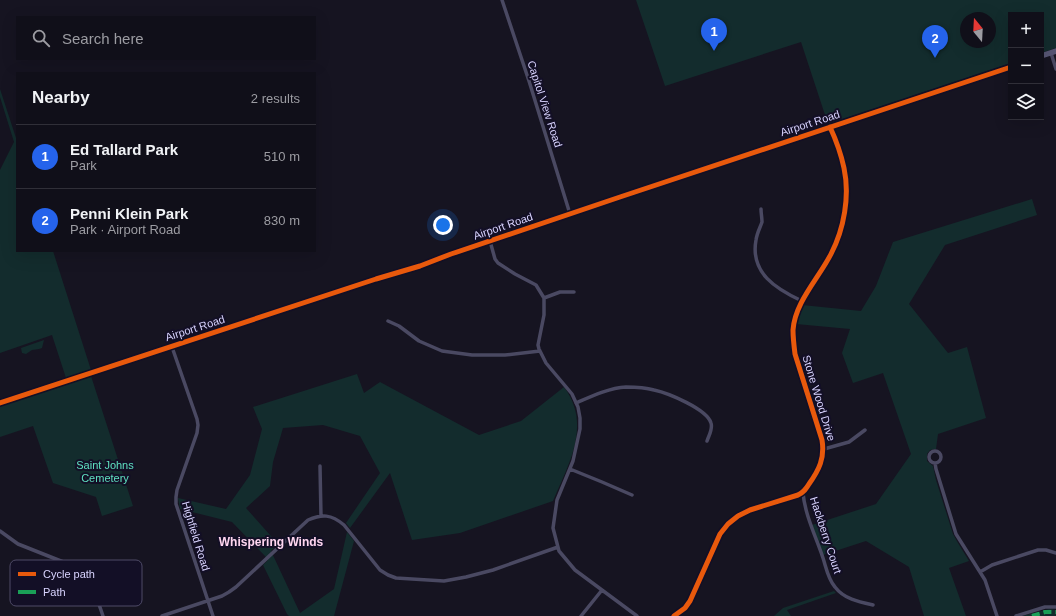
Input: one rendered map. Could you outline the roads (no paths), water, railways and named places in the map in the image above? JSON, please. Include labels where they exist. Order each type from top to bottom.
[{"type":"street","name":"Capitol View Road","points":[[502,0],[529,81],[570,214]]},
{"type":"street","points":[[1053,52],[1056,69]]},
{"type":"street","name":"Airport Road","points":[[0,403],[376,279],[420,266],[490,241],[1008,67]]},
{"type":"street","name":"Stone Wood Drive","points":[[803,492],[813,479],[820,466],[824,448],[795,354],[793,328],[802,301],[831,255],[842,226],[846,191],[844,168],[830,127]]},
{"type":"street","points":[[760,209],[762,220],[756,240],[755,255],[761,272],[773,284],[790,296],[802,301]]},
{"type":"street","points":[[490,241],[495,259],[498,263],[536,285],[544,298],[544,315],[538,345],[546,363],[572,394],[579,412],[580,429],[573,462],[556,500],[553,528],[559,551],[575,570],[637,616]]},
{"type":"street","points":[[544,298],[560,292],[574,292]]},
{"type":"street","points":[[388,321],[399,326],[419,341],[442,351],[505,355],[540,351]]},
{"type":"street","name":"Highfield Road","points":[[172,347],[198,425],[197,432],[177,490],[176,504],[213,616]]},
{"type":"street","points":[[576,402],[614,389],[626,387],[653,389],[686,401],[708,416],[712,428],[707,441]]},
{"type":"street","points":[[824,448],[849,442],[865,430]]},
{"type":"street","points":[[935,463],[956,534],[987,584],[997,616]]},
{"type":"street","points":[[320,466],[321,516]]},
{"type":"street","points":[[570,469],[632,495]]},
{"type":"street","points":[[674,616],[685,608],[690,601],[720,534],[728,524],[738,516],[750,510],[798,495],[803,492]]},
{"type":"street","name":"Hackberry Court","points":[[803,492],[808,517],[829,576],[835,587],[848,598],[873,605]]},
{"type":"street","points":[[162,616],[230,592],[308,520],[317,516],[326,516],[337,519],[344,525],[380,570],[396,578],[444,581],[466,577],[492,570],[558,547]]},
{"type":"street","points":[[0,531],[18,544],[58,560]]},
{"type":"street","points":[[980,572],[992,565],[1038,550],[1046,550],[1056,553]]},
{"type":"street","points":[[581,616],[602,590]]},
{"type":"street","points":[[100,606],[103,616]]},
{"type":"street","points":[[1016,616],[1045,607],[1056,607]]},
{"type":"place","name":"Ed Tallard Park","points":[[714,51]]},
{"type":"place","name":"Penni Klein Park","points":[[935,58]]},
{"type":"district","name":"Whispering Winds","points":[[271,542]]},
{"type":"park label","name":"Saint Johns Cemetery","points":[[105,471]]}]
